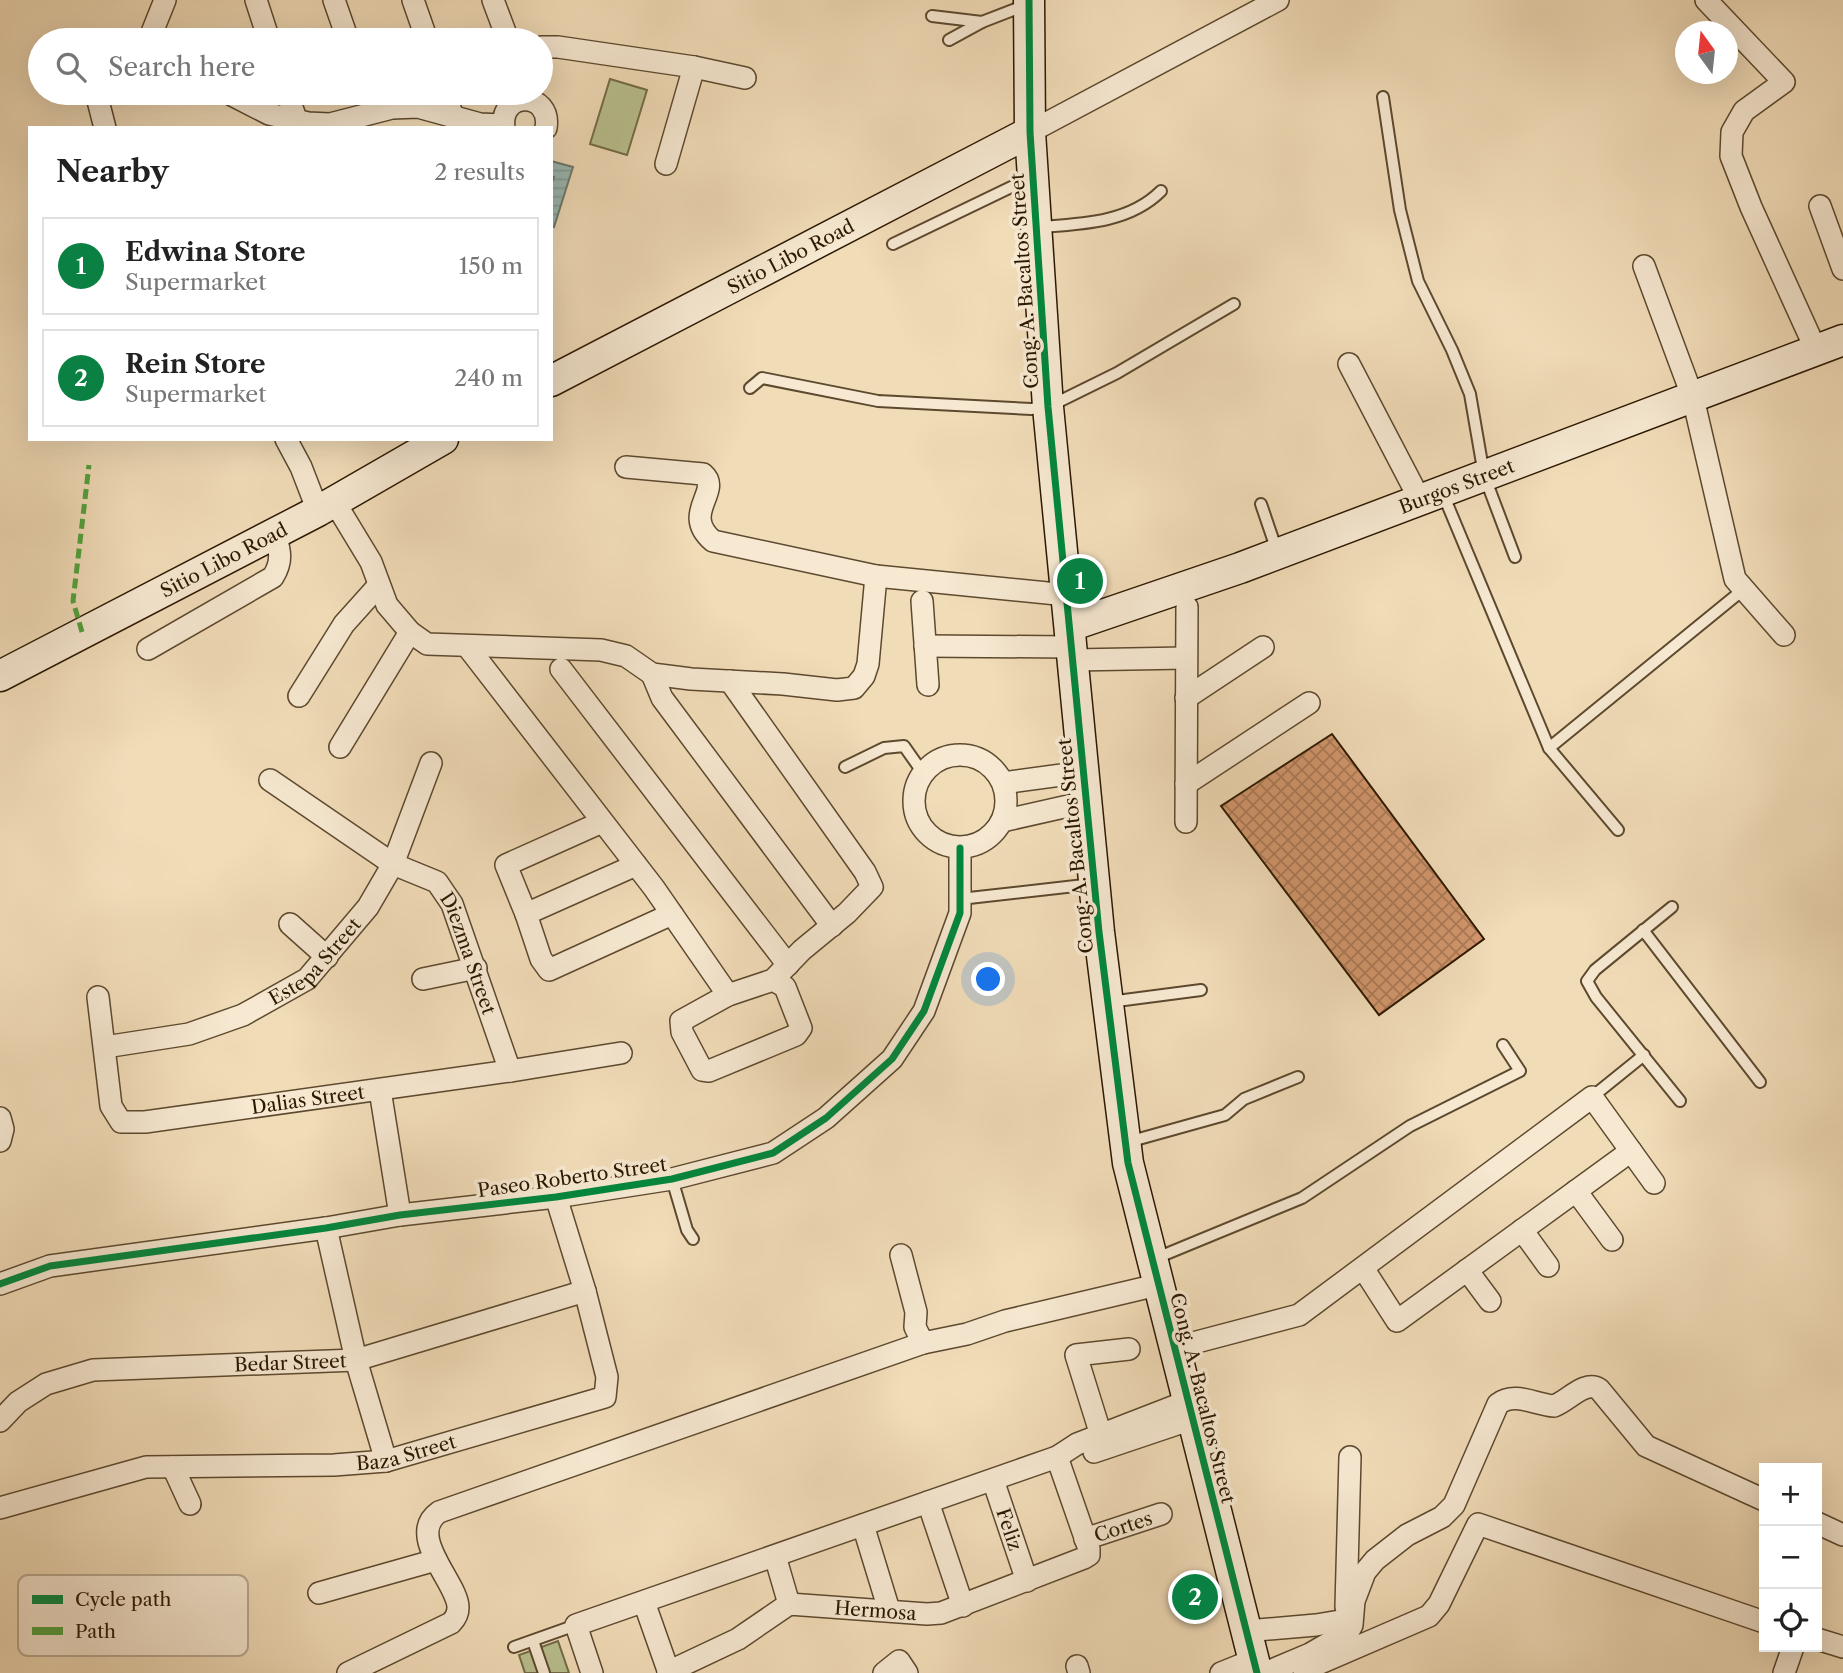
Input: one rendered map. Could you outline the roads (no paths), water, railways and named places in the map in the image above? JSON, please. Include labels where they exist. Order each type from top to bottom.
[{"type":"street","points":[[154,28],[165,0]]},
{"type":"street","points":[[256,0],[265,28]]},
{"type":"street","points":[[334,0],[344,28]]},
{"type":"street","points":[[413,0],[423,28]]},
{"type":"street","points":[[493,0],[504,28]]},
{"type":"street","points":[[1030,132],[1278,0]]},
{"type":"street","points":[[1706,0],[1784,82],[1744,111],[1732,132],[1731,156],[1751,207],[1830,345]]},
{"type":"street","name":"Cong. A. Bacaltos Street","points":[[1029,2],[1032,177],[1048,407],[1094,884],[1125,1142],[1155,1273],[1258,1669]]},
{"type":"street","points":[[553,47],[694,67],[745,78]]},
{"type":"street","points":[[666,164],[694,67]]},
{"type":"street","points":[[99,105],[104,126]]},
{"type":"street","points":[[251,105],[269,114],[308,123],[330,124],[364,105]]},
{"type":"street","points":[[291,105],[296,119]]},
{"type":"street","points":[[398,105],[418,107],[480,124],[504,126],[505,111],[512,105]]},
{"type":"street","points":[[449,105],[453,117]]},
{"type":"street","points":[[539,105],[545,112],[545,126]]},
{"type":"street","name":"Sitio Libo Road","points":[[553,381],[1030,132]]},
{"type":"street","points":[[1820,206],[1843,269]]},
{"type":"street","points":[[1644,265],[1693,398],[1735,579],[1784,635]]},
{"type":"street","name":"Burgos Street","points":[[1071,644],[1278,553],[1830,345]]},
{"type":"street","points":[[1349,364],[1431,496]]},
{"type":"street","points":[[287,441],[326,506],[371,562],[387,605],[411,632],[427,644],[601,650],[626,656],[652,674],[837,690],[854,688],[864,676],[868,664],[876,576]]},
{"type":"street","name":"Sitio Libo Road","points":[[0,676],[326,506],[439,441]]},
{"type":"street","points":[[626,467],[684,471],[703,474],[708,478],[709,485],[699,517],[702,532],[713,541],[876,576],[1067,595]]},
{"type":"street","points":[[148,649],[273,577],[279,568],[281,556],[275,533]]},
{"type":"street","points":[[299,696],[344,624],[379,584]]},
{"type":"street","points":[[922,601],[928,685]]},
{"type":"street","points":[[1186,822],[1187,607]]},
{"type":"street","points":[[341,747],[411,632]]},
{"type":"street","points":[[925,646],[1071,644],[1186,658]]},
{"type":"street","points":[[467,646],[636,865],[728,995]]},
{"type":"street","points":[[1186,698],[1264,647]]},
{"type":"street","points":[[561,669],[781,973],[801,1028],[796,1035],[709,1071],[702,1070],[682,1032],[681,1021],[728,995],[781,973],[873,887],[730,681]]},
{"type":"street","points":[[652,674],[662,698],[832,926]]},
{"type":"street","points":[[1186,784],[1309,703]]},
{"type":"street","points":[[945,757],[972,757],[985,762],[1003,783],[1006,803],[1002,821],[992,835],[977,844],[960,848],[944,845],[929,836],[918,822],[913,806],[915,789],[923,773],[945,757]]},
{"type":"street","name":"Estepa Street","points":[[105,1046],[188,1034],[243,1015],[307,979],[368,907],[393,864],[431,763]]},
{"type":"street","points":[[1003,783],[1083,772]]},
{"type":"street","points":[[270,780],[393,864]]},
{"type":"street","points":[[1002,821],[1086,802]]},
{"type":"street","points":[[602,822],[506,865],[541,959],[549,970],[672,914]]},
{"type":"street","name":"Paseo Roberto Street","points":[[0,1284],[50,1266],[672,1179],[773,1153],[826,1118],[892,1059],[924,1010],[960,913],[960,848]]},
{"type":"street","name":"Diezma Street","points":[[393,864],[437,882],[452,904],[510,1072]]},
{"type":"street","points":[[526,914],[636,865]]},
{"type":"street","points":[[290,924],[327,957]]},
{"type":"street","points":[[423,979],[476,968]]},
{"type":"street","name":"Dalias Street","points":[[98,998],[111,1107],[121,1122],[145,1122],[380,1090],[621,1053]]},
{"type":"street","points":[[380,1090],[400,1215]]},
{"type":"street","points":[[1174,1348],[1299,1315],[1592,1097],[1654,1183]]},
{"type":"street","points":[[0,1118],[3,1129],[0,1141]]},
{"type":"street","points":[[1363,1268],[1397,1321],[1631,1151]]},
{"type":"street","points":[[1576,1191],[1612,1240]]},
{"type":"street","name":"Baza Street","points":[[0,1508],[146,1467],[334,1465],[386,1461],[604,1397],[607,1377],[585,1291],[556,1197]]},
{"type":"street","points":[[326,1228],[356,1360],[386,1461]]},
{"type":"street","points":[[1522,1230],[1548,1266]]},
{"type":"street","points":[[901,1255],[914,1302],[915,1327],[923,1343]]},
{"type":"street","points":[[1467,1270],[1490,1301]]},
{"type":"street","points":[[348,1673],[451,1623],[456,1618],[458,1603],[436,1560],[428,1532],[431,1518],[439,1512],[923,1343],[967,1334],[1155,1273]]},
{"type":"street","name":"Bedar Street","points":[[0,1421],[18,1402],[46,1384],[93,1370],[356,1360],[585,1291]]},
{"type":"street","points":[[1103,1441],[1076,1354],[1129,1349]]},
{"type":"street","points":[[1222,1673],[1258,1669],[1310,1654],[1347,1626],[1354,1618],[1354,1601],[1365,1572],[1375,1560],[1407,1535],[1450,1511],[1498,1404],[1505,1398],[1554,1406],[1587,1387],[1594,1386],[1646,1446],[1759,1498]]},
{"type":"street","points":[[592,1673],[576,1625],[1057,1457],[1077,1444],[1103,1441],[1190,1410]]},
{"type":"street","points":[[1057,1457],[1087,1547]]},
{"type":"street","points":[[1347,1626],[1350,1457]]},
{"type":"street","points":[[173,1467],[190,1504]]},
{"type":"street","name":"Feliz","points":[[993,1480],[1027,1581]]},
{"type":"street","points":[[928,1502],[963,1606]]},
{"type":"street","name":"Cortes","points":[[1087,1547],[1161,1514]]},
{"type":"street","points":[[1296,1673],[1429,1616],[1438,1604],[1478,1524],[1759,1620]]},
{"type":"street","points":[[863,1525],[889,1610]]},
{"type":"street","points":[[1822,1525],[1843,1535]]},
{"type":"street","name":"Hermosa","points":[[789,1604],[941,1613],[1027,1581],[1087,1547]]},
{"type":"street","points":[[644,1602],[668,1672],[738,1639],[789,1604],[775,1556]]},
{"type":"street","points":[[318,1592],[436,1560]]},
{"type":"street","points":[[1246,1631],[1316,1625],[1347,1626]]},
{"type":"street","points":[[1822,1641],[1843,1647]]},
{"type":"street","points":[[1784,1673],[1791,1652]]},
{"type":"street","points":[[884,1673],[899,1661],[907,1673]]},
{"type":"lane","points":[[949,40],[982,22],[1029,2]]},
{"type":"lane","points":[[932,16],[982,22]]},
{"type":"lane","points":[[1383,97],[1400,210],[1418,281],[1470,394],[1484,475],[1515,557]]},
{"type":"lane","points":[[893,244],[1032,177]]},
{"type":"lane","points":[[1036,227],[1081,224],[1125,214],[1151,200],[1161,191]]},
{"type":"lane","points":[[750,387],[762,378],[878,401],[1031,409],[1048,407],[1117,373],[1234,304]]},
{"type":"lane","points":[[1431,496],[1549,748],[1618,830]]},
{"type":"lane","points":[[1261,504],[1278,553]]},
{"type":"lane","points":[[1549,748],[1744,589]]},
{"type":"lane","points":[[845,768],[884,748],[904,746],[923,773]]},
{"type":"lane","points":[[960,899],[1094,884]]},
{"type":"lane","points":[[1672,907],[1595,970],[1587,981],[1596,998],[1680,1101]]},
{"type":"lane","points":[[1643,930],[1760,1082]]},
{"type":"lane","points":[[1107,1003],[1201,990]]},
{"type":"lane","points":[[1155,1273],[1302,1198],[1409,1126],[1520,1071],[1503,1045]]},
{"type":"lane","points":[[1592,1097],[1644,1055]]},
{"type":"lane","points":[[1125,1142],[1225,1115],[1244,1099],[1298,1077]]},
{"type":"lane","points":[[672,1179],[687,1230],[693,1239]]},
{"type":"lane","points":[[514,1647],[576,1625]]},
{"type":"lane","points":[[533,1641],[544,1673]]},
{"type":"water","points":[[553,162],[573,167],[554,227],[553,180]]},
{"type":"place","name":"Edwina Store","points":[[1080,581]]},
{"type":"place","name":"Rein Store","points":[[1195,1597]]}]
